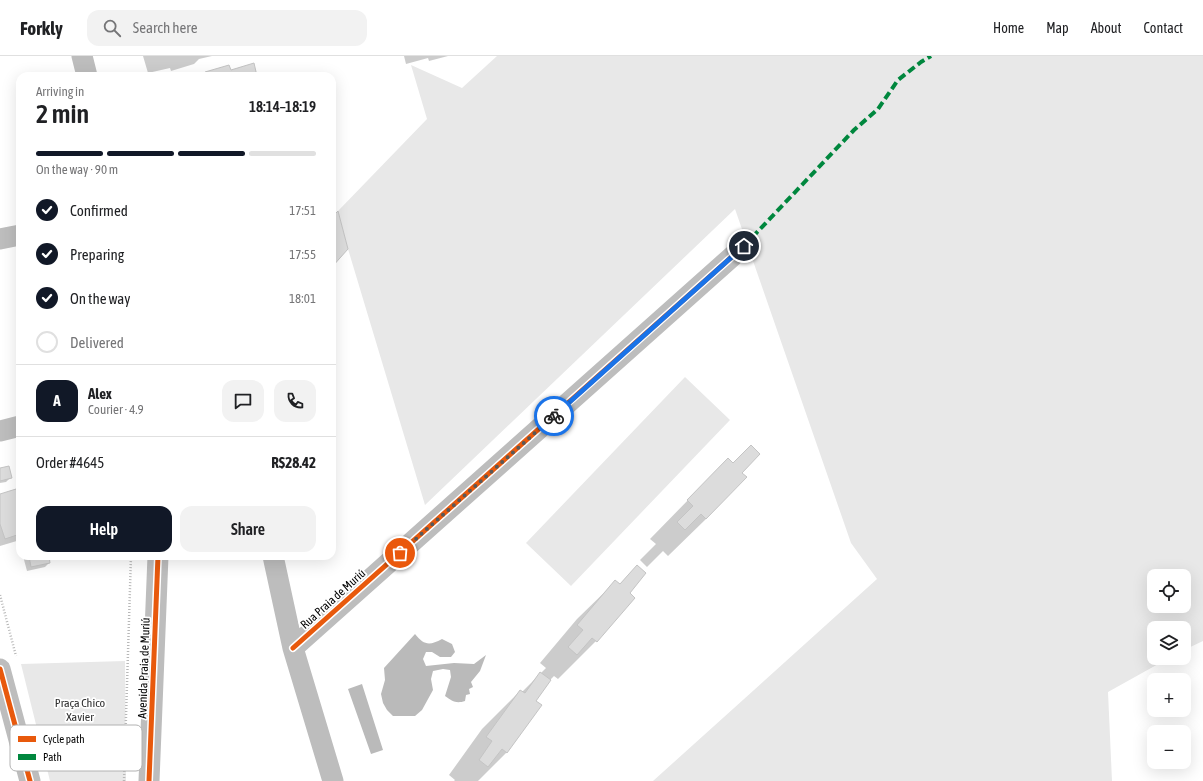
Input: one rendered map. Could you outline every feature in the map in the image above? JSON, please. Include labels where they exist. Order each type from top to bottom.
[{"type":"street","points":[[82,56],[87,72]]},
{"type":"street","points":[[0,239],[16,236]]},
{"type":"street","name":"Rua Praia de Muriú","points":[[293,648],[744,246]]},
{"type":"street","points":[[0,430],[16,427]]},
{"type":"street","name":"Avenida Praia de Muriú","points":[[149,781],[158,560]]},
{"type":"street","name":"Rua Praia de Muriú","points":[[274,560],[293,648],[333,781]]},
{"type":"street","points":[[0,669],[6,718],[10,728]]},
{"type":"street","points":[[26,771],[30,781]]},
{"type":"path","points":[[126,725],[131,560]]},
{"type":"path","points":[[124,771],[124,781]]},
{"type":"green space","points":[[497,56],[1203,56],[1203,641],[1191,647],[1191,621],[1147,621],[1147,665],[1156,665],[1108,692],[1112,781],[653,781],[877,579],[851,543],[735,209],[425,505],[338,211],[427,119],[411,65],[462,88]]},
{"type":"green space","points":[[685,377],[730,420],[571,586],[526,543]]},
{"type":"green space","name":"Praça Chico Xavier","points":[[125,661],[126,725],[36,725],[21,664]]},
{"type":"green space","name":"Praça Chico Xavier","points":[[48,771],[126,771],[126,781],[50,781]]},
{"type":"shaded area","points":[[415,634],[427,643],[434,643],[442,639],[452,644],[455,652],[451,657],[440,657],[432,652],[426,652],[423,659],[426,666],[454,663],[474,664],[486,655],[480,671],[471,682],[473,687],[469,689],[470,694],[466,695],[465,701],[454,702],[445,696],[451,677],[450,670],[443,669],[433,671],[431,679],[433,690],[422,710],[415,716],[393,716],[383,703],[381,694],[385,680],[384,668]]},
{"type":"shaded area","points":[[362,684],[383,750],[371,754],[348,689]]},
{"type":"building","points":[[254,63],[256,72],[205,72],[229,65],[231,70]]},
{"type":"building","points":[[338,211],[348,249],[336,262],[336,213]]},
{"type":"building","points":[[751,445],[760,454],[742,473],[747,477],[706,519],[701,514],[685,530],[677,522],[693,506],[687,500],[728,458],[733,463]]},
{"type":"building","points":[[9,466],[12,478],[0,481],[0,468]]},
{"type":"building","points":[[16,489],[16,535],[5,539],[0,524],[0,494]]},
{"type":"building","points":[[30,560],[50,560],[50,563],[31,567]]},
{"type":"building","points":[[637,565],[646,573],[630,593],[635,598],[597,642],[592,638],[577,655],[568,647],[583,630],[577,625],[615,580],[620,584]]},
{"type":"building","points":[[540,672],[551,680],[536,701],[542,705],[507,753],[502,749],[488,767],[479,760],[492,741],[486,737],[520,690],[525,693]]},
{"type":"marked path","points":[[744,246],[854,130],[878,109],[898,80],[931,56]]},
{"type":"cycle path","points":[[293,648],[744,246]]},
{"type":"cycle path","points":[[149,781],[158,560]]},
{"type":"cycle path","points":[[0,669],[15,725]]},
{"type":"cycle path","points":[[27,771],[30,781]]},
{"type":"way so far","points":[[400,553],[554,416]]},
{"type":"route","points":[[554,416],[744,246]]}]
